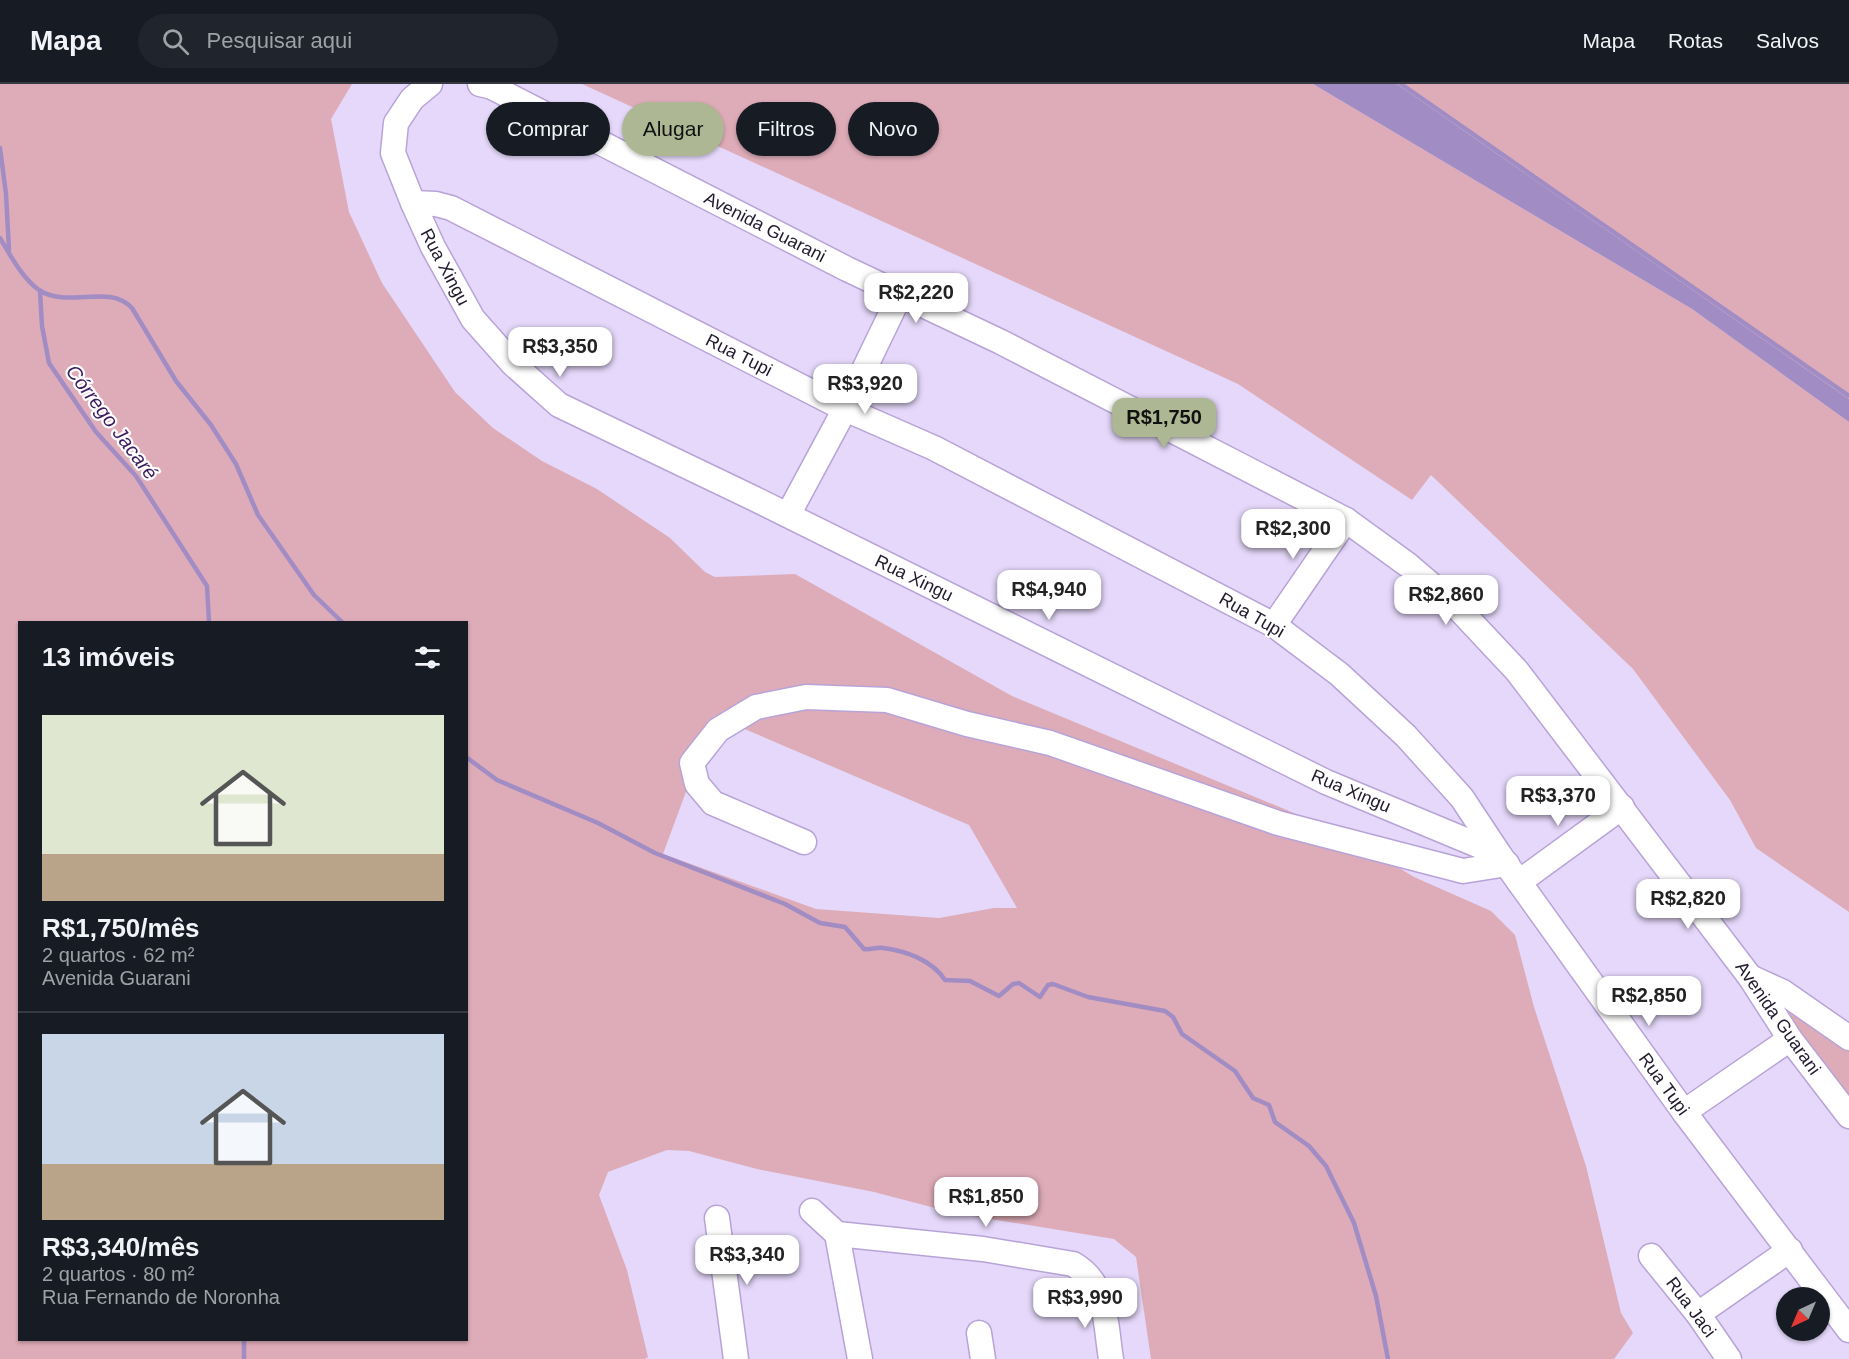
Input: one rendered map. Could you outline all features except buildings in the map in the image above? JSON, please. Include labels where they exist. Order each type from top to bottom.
[{"type":"street","points":[[413,203],[393,153],[396,123],[412,99],[430,84]]},
{"type":"street","name":"Avenida Guarani","points":[[480,84],[492,87],[847,269],[1002,342],[1346,520],[1408,565],[1456,606],[1517,671],[1750,977],[1790,1039],[1849,1116]]},
{"type":"street","name":"Rua Tupi","points":[[413,203],[436,204],[451,208],[845,409],[934,448],[1274,625],[1339,674],[1406,736],[1462,798],[1684,1112],[1849,1330]]},
{"type":"street","name":"Rua Xingu","points":[[413,203],[433,247],[473,319],[513,364],[559,405],[788,515],[1326,782],[1508,866]]},
{"type":"street","points":[[788,515],[845,409],[901,293]]},
{"type":"street","points":[[1274,625],[1346,520]]},
{"type":"street","points":[[804,842],[713,803],[697,784],[692,762],[718,730],[756,707],[817,698],[887,700],[967,724],[1050,743],[1278,823],[1463,870],[1508,866],[1622,807]]},
{"type":"street","points":[[1750,977],[1783,992],[1849,1038]]},
{"type":"street","points":[[1684,1112],[1790,1039]]},
{"type":"street","points":[[812,1211],[837,1234],[983,1249],[1073,1264],[1084,1270],[1101,1292],[1111,1359]]},
{"type":"street","points":[[717,1218],[736,1359]]},
{"type":"street","points":[[837,1234],[860,1359]]},
{"type":"street","points":[[1698,1314],[1790,1250]]},
{"type":"street","name":"Rua Jaci","points":[[1651,1256],[1698,1314],[1729,1359]]},
{"type":"street","points":[[979,1333],[983,1359]]},
{"type":"shaded area","points":[[0,84],[352,84],[331,119],[349,212],[382,283],[455,392],[493,428],[542,461],[597,489],[670,538],[705,572],[715,577],[795,574],[1012,696],[1342,833],[1414,877],[1491,911],[1515,935],[1534,1007],[1586,1166],[1621,1313],[1633,1333],[1614,1359],[1151,1359],[1136,1257],[1114,1239],[954,1213],[874,1192],[757,1169],[689,1151],[667,1150],[608,1172],[599,1195],[627,1270],[648,1357],[645,1359],[0,1359]],"holes":[[[714,716],[969,825],[1017,908],[994,908],[939,918],[816,909],[663,854]]]},
{"type":"shaded area","points":[[582,84],[1313,84],[1692,309],[1849,422],[1849,912],[1756,848],[1730,800],[1633,669],[1431,475],[1412,500],[1238,384],[739,156],[836,156],[836,102],[736,102],[736,154],[724,149],[724,102],[622,102]]},
{"type":"shaded area","points":[[1313,84],[1397,84],[1849,399],[1849,422],[1692,309]]},
{"type":"shaded area","points":[[1397,84],[1849,84],[1849,399]]},
{"type":"shaded area","points":[[1787,1006],[1849,1046],[1849,1103],[1782,1011]]},
{"type":"waterway","points":[[1401,84],[1849,396]]},
{"type":"waterway","points":[[0,148],[6,194],[9,250]]},
{"type":"waterway","points":[[0,238],[22,273],[39,290],[62,297],[111,297],[132,308],[176,381],[211,425],[236,464],[258,515],[314,595],[341,621]]},
{"type":"waterway","name":"Córrego Jacaré","points":[[40,291],[42,326],[49,363],[96,432],[136,476],[207,586],[209,621]]},
{"type":"waterway","points":[[468,758],[497,780],[598,823],[655,853],[785,904],[820,923],[845,927],[864,949],[883,948],[901,951],[918,958],[933,967],[945,980],[970,981],[999,996],[1013,984],[1019,983],[1040,997],[1048,985],[1053,984],[1088,997],[1165,1011],[1173,1017],[1182,1034],[1235,1071],[1253,1098],[1269,1105],[1275,1122],[1309,1146],[1326,1166],[1354,1223],[1376,1296],[1388,1359]]},
{"type":"waterway","name":"Córrego Jacaré","points":[[244,1341],[244,1359]]}]
